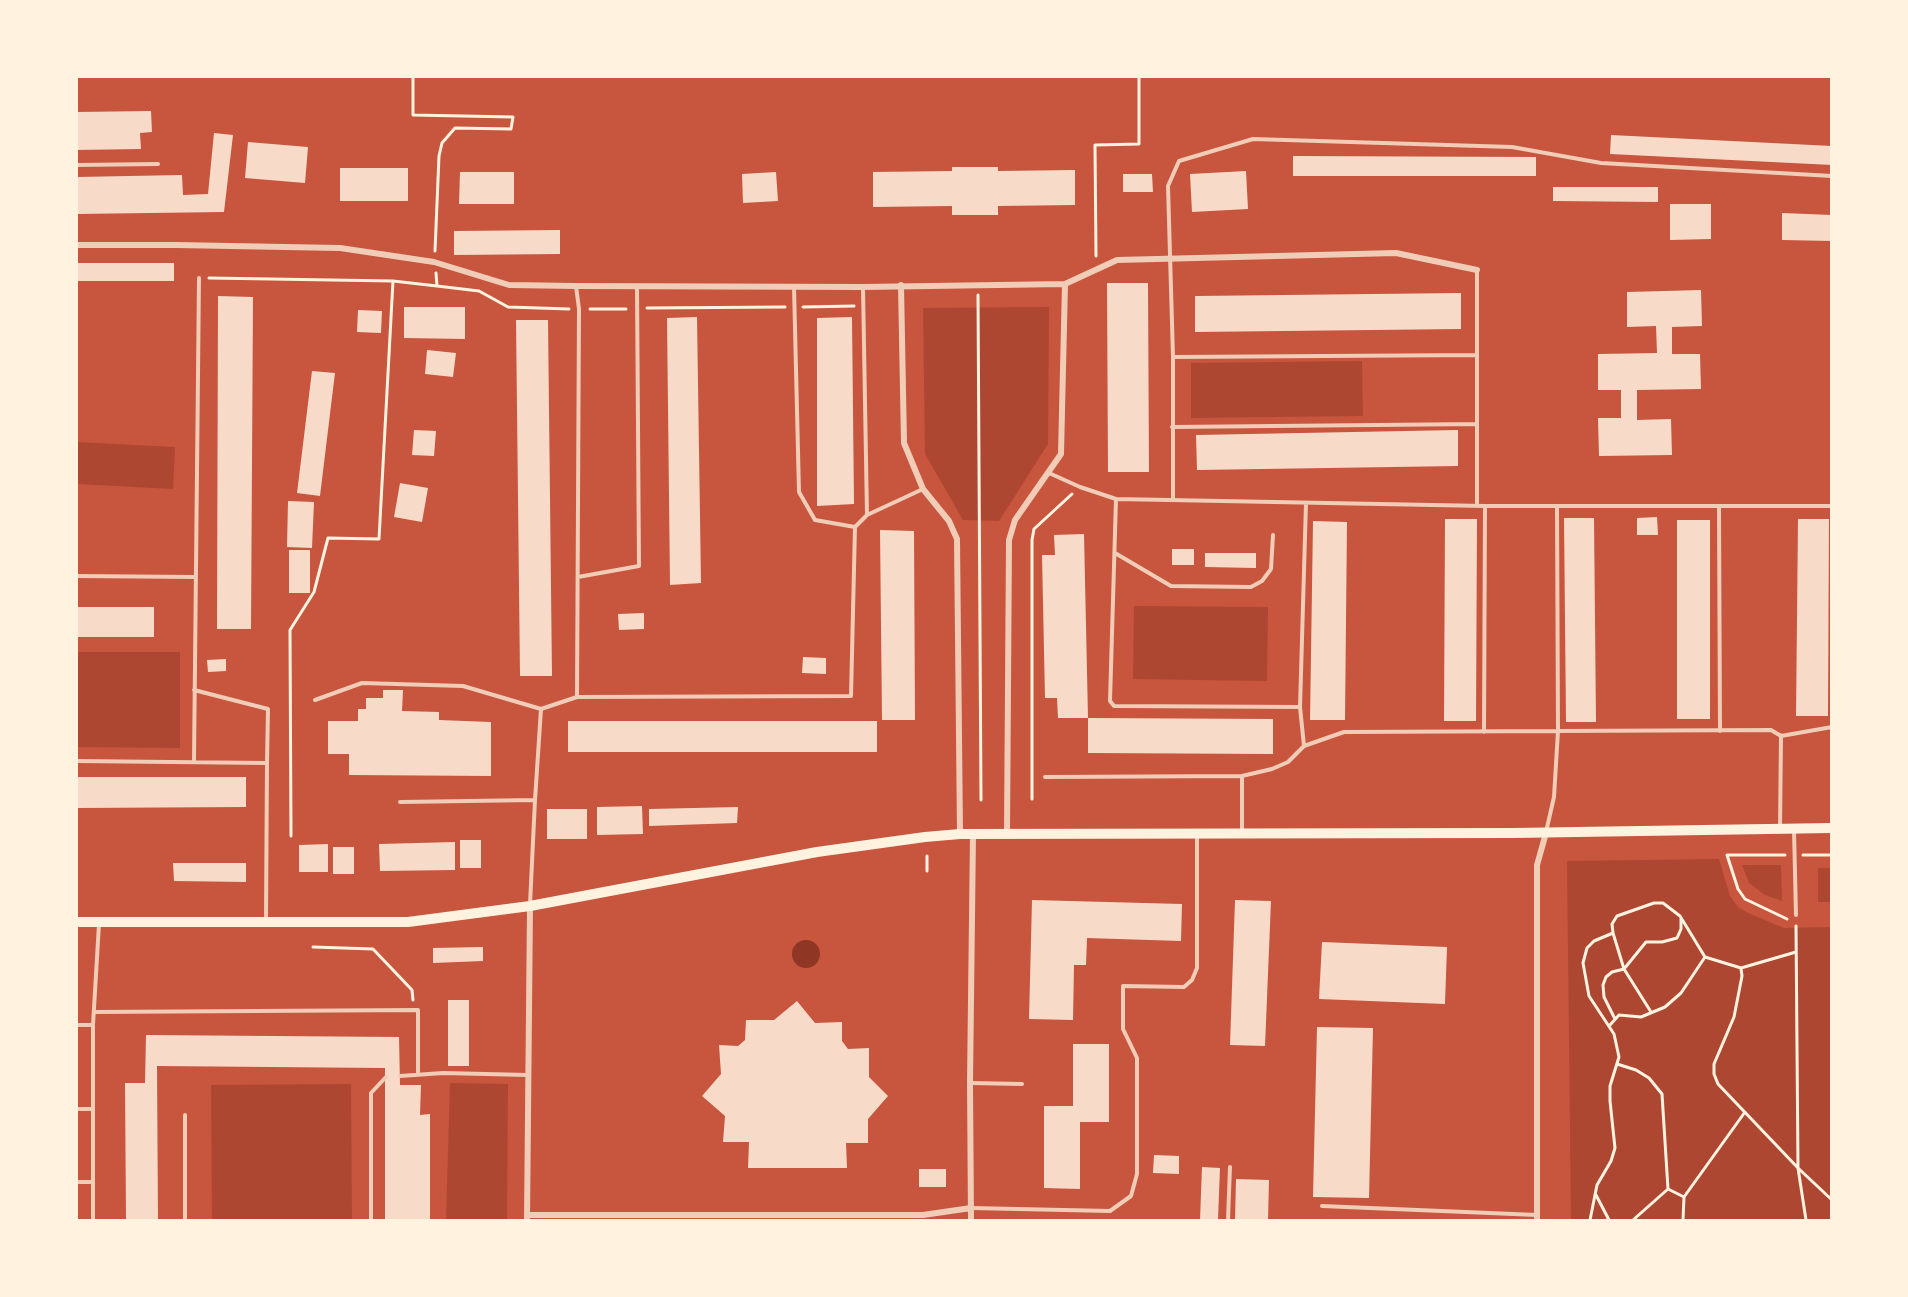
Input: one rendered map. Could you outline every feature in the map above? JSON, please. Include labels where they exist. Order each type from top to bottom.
[{"type":"main road","points":[[76,922],[408,922],[530,906],[817,852],[960,834],[1546,832],[1832,828]]},
{"type":"street","points":[[76,245],[340,249],[435,262],[509,285],[863,287],[1065,284],[1117,260],[1396,253],[1477,270]]},
{"type":"street","points":[[1007,833],[1009,540],[1015,520],[1061,454],[1065,284]]},
{"type":"street","points":[[901,285],[904,443],[923,489],[949,521],[957,539],[960,834]]},
{"type":"street","points":[[1537,1218],[1537,865],[1546,832]]},
{"type":"street","points":[[971,1221],[973,834]]},
{"type":"street","points":[[530,906],[527,1218],[923,1215],[972,1208]]},
{"type":"lane","points":[[1173,500],[1173,357],[1168,186],[1179,161],[1253,139],[1512,147],[1601,163],[1832,176]]},
{"type":"lane","points":[[76,165],[158,164]]},
{"type":"lane","points":[[1476,506],[1477,270]]},
{"type":"lane","points":[[194,762],[199,278]]},
{"type":"lane","points":[[576,286],[579,309],[577,697]]},
{"type":"lane","points":[[578,577],[639,566],[638,286]]},
{"type":"lane","points":[[794,287],[799,492],[815,520],[855,527]]},
{"type":"lane","points":[[863,287],[867,515]]},
{"type":"lane","points":[[1173,357],[1477,355]]},
{"type":"lane","points":[[1172,427],[1477,424]]},
{"type":"lane","points":[[1049,473],[1080,487],[1116,499],[1557,507],[1832,506]]},
{"type":"lane","points":[[315,700],[362,683],[463,686],[541,709],[577,697],[851,696],[855,527],[867,515],[923,489]]},
{"type":"lane","points":[[1116,499],[1110,701],[1114,706],[1300,707]]},
{"type":"lane","points":[[1304,746],[1300,707],[1306,503]]},
{"type":"lane","points":[[1484,732],[1485,506]]},
{"type":"lane","points":[[1546,832],[1554,797],[1558,731],[1557,507]]},
{"type":"lane","points":[[1719,507],[1720,731]]},
{"type":"lane","points":[[1115,552],[1171,586],[1251,587],[1262,581],[1271,569],[1273,535]]},
{"type":"lane","points":[[76,576],[195,577]]},
{"type":"lane","points":[[194,690],[268,709],[266,922]]},
{"type":"lane","points":[[530,906],[541,709]]},
{"type":"lane","points":[[1045,777],[1242,776],[1272,770],[1288,762],[1304,746],[1344,732],[1771,730],[1782,736],[1832,727]]},
{"type":"lane","points":[[1780,829],[1782,736]]},
{"type":"lane","points":[[76,761],[267,763]]},
{"type":"lane","points":[[1242,776],[1242,833]]},
{"type":"lane","points":[[400,802],[535,800]]},
{"type":"lane","points":[[1794,829],[1796,915]]},
{"type":"lane","points":[[972,1208],[1110,1211],[1131,1196],[1137,1174],[1137,1058],[1123,1029],[1124,986],[1184,987],[1192,980],[1197,968],[1197,834]]},
{"type":"lane","points":[[93,1221],[93,1025],[99,922]]},
{"type":"lane","points":[[94,1012],[418,1010],[418,1074]]},
{"type":"lane","points":[[76,1025],[93,1025]]},
{"type":"lane","points":[[400,1076],[418,1074],[529,1075]]},
{"type":"lane","points":[[371,1221],[371,1093],[386,1077]]},
{"type":"lane","points":[[970,1083],[1022,1084]]},
{"type":"lane","points":[[76,1109],[93,1109]]},
{"type":"lane","points":[[185,1115],[185,1221]]},
{"type":"lane","points":[[1228,1221],[1230,1167]]},
{"type":"lane","points":[[76,1182],[93,1182]]},
{"type":"lane","points":[[1322,1206],[1537,1218]]},
{"type":"path","points":[[199,278],[393,281],[437,286],[435,262],[439,156],[442,143],[455,128],[511,129],[513,117],[413,115],[413,76]]},
{"type":"path","points":[[1096,270],[1095,145],[1139,144],[1139,76]]},
{"type":"path","points":[[291,836],[290,630],[314,592],[328,538],[379,539],[393,281]]},
{"type":"path","points":[[978,294],[981,800]]},
{"type":"path","points":[[1032,799],[1034,529],[1080,487]]},
{"type":"path","points":[[1806,1221],[1798,1168],[1796,919],[1787,919],[1745,899],[1738,889],[1727,855],[1832,855]]},
{"type":"path","points":[[927,856],[927,871]]},
{"type":"path","points":[[1652,1012],[1624,969],[1613,933],[1612,924],[1617,916],[1654,903],[1663,903],[1680,916],[1705,957],[1741,968],[1796,952]]},
{"type":"path","points":[[1615,1019],[1604,997],[1603,986],[1606,977],[1612,972],[1624,969],[1646,942],[1662,942],[1677,938],[1681,929],[1680,916]]},
{"type":"path","points":[[1590,1221],[1596,1193],[1615,1148],[1610,1086],[1617,1064],[1618,1047],[1610,1025],[1589,996],[1583,963],[1587,948],[1594,940],[1613,933]]},
{"type":"path","points":[[313,947],[373,949],[412,990]]},
{"type":"path","points":[[1610,1025],[1619,1015],[1641,1017],[1665,1007],[1681,993],[1705,957]]},
{"type":"path","points":[[1741,968],[1742,976],[1734,1017],[1714,1064],[1714,1074],[1718,1084],[1798,1168],[1832,1200]]},
{"type":"path","points":[[1617,1064],[1636,1070],[1649,1078],[1662,1094],[1668,1189]]},
{"type":"path","points":[[1683,1221],[1684,1197],[1745,1112]]},
{"type":"path","points":[[1668,1189],[1684,1197]]},
{"type":"path","points":[[1633,1221],[1668,1189]]},
{"type":"path","points":[[1596,1193],[1609,1221]]},
{"type":"shaded area","points":[[1049,307],[1048,444],[999,521],[963,520],[925,454],[923,308]]},
{"type":"shaded area","points":[[1362,361],[1363,416],[1191,418],[1191,363]]},
{"type":"shaded area","points":[[76,442],[175,447],[173,489],[77,484]]},
{"type":"shaded area","points":[[1134,606],[1268,607],[1267,681],[1133,679]]},
{"type":"shaded area","points":[[77,652],[180,652],[180,748],[77,747]]},
{"type":"shaded area","points":[[1719,859],[1730,896],[1738,907],[1784,928],[1831,927],[1831,1220],[1571,1220],[1567,861]]},
{"type":"shaded area","points":[[1742,865],[1781,865],[1782,901],[1765,895],[1749,883]]},
{"type":"shaded area","points":[[1818,868],[1831,868],[1831,902],[1818,902]]},
{"type":"shaded area","points":[[806,940],[816,944],[820,954],[816,964],[806,968],[796,964],[792,954],[796,944]]},
{"type":"shaded area","points":[[450,1083],[508,1084],[507,1220],[446,1220]]},
{"type":"shaded area","points":[[351,1084],[352,1220],[212,1220],[211,1085]]},
{"type":"building","points":[[151,111],[152,132],[140,133],[141,149],[76,150],[76,112]]},
{"type":"building","points":[[214,133],[233,135],[224,212],[76,214],[76,177],[182,175],[183,195],[208,194]]},
{"type":"building","points":[[1611,135],[1832,146],[1832,165],[1610,154]]},
{"type":"building","points":[[248,142],[308,147],[305,183],[245,178]]},
{"type":"building","points":[[1293,156],[1536,157],[1536,176],[1293,176]]},
{"type":"building","points":[[952,167],[998,167],[998,171],[1075,170],[1075,205],[998,206],[998,215],[952,215],[952,206],[873,207],[873,172],[952,171]]},
{"type":"building","points":[[340,168],[408,168],[408,201],[340,201]]},
{"type":"building","points":[[1246,171],[1248,209],[1192,212],[1190,174]]},
{"type":"building","points":[[460,172],[514,172],[514,204],[459,204]]},
{"type":"building","points":[[776,172],[778,201],[743,203],[742,174]]},
{"type":"building","points":[[1123,174],[1152,174],[1153,192],[1123,192]]},
{"type":"building","points":[[1553,187],[1658,187],[1658,202],[1553,201]]},
{"type":"building","points":[[1670,204],[1711,204],[1711,239],[1670,240]]},
{"type":"building","points":[[1782,213],[1832,215],[1832,241],[1782,240]]},
{"type":"building","points":[[560,230],[560,254],[454,255],[454,231]]},
{"type":"building","points":[[76,263],[174,263],[174,281],[76,281]]},
{"type":"building","points":[[1107,283],[1148,283],[1149,472],[1108,472]]},
{"type":"building","points":[[1701,290],[1702,326],[1672,327],[1672,354],[1700,354],[1701,389],[1637,390],[1637,420],[1671,419],[1672,455],[1599,456],[1598,418],[1621,418],[1621,390],[1598,390],[1598,354],[1657,353],[1656,326],[1627,327],[1627,292]]},
{"type":"building","points":[[1461,293],[1461,329],[1195,332],[1195,296]]},
{"type":"building","points":[[218,296],[253,297],[251,629],[217,629]]},
{"type":"building","points":[[404,307],[465,307],[465,339],[404,338]]},
{"type":"building","points":[[358,310],[382,311],[381,333],[357,332]]},
{"type":"building","points":[[697,317],[701,583],[670,585],[667,318]]},
{"type":"building","points":[[852,317],[854,504],[817,506],[817,318]]},
{"type":"building","points":[[516,320],[548,320],[552,676],[520,676]]},
{"type":"building","points":[[427,350],[456,353],[453,377],[425,374]]},
{"type":"building","points":[[312,371],[335,373],[320,496],[297,493]]},
{"type":"building","points":[[414,430],[436,431],[434,456],[412,455]]},
{"type":"building","points":[[1458,430],[1458,466],[1197,470],[1196,435]]},
{"type":"building","points":[[400,483],[428,488],[422,522],[394,517]]},
{"type":"building","points":[[288,501],[314,502],[312,548],[287,547]]},
{"type":"building","points":[[1657,517],[1658,535],[1637,535],[1637,518]]},
{"type":"building","points":[[1564,518],[1594,518],[1596,722],[1566,722]]},
{"type":"building","points":[[1445,519],[1477,519],[1476,721],[1444,721]]},
{"type":"building","points":[[1798,519],[1829,519],[1828,716],[1796,716]]},
{"type":"building","points":[[1677,520],[1710,520],[1710,719],[1677,719]]},
{"type":"building","points":[[1313,521],[1347,522],[1345,720],[1310,720]]},
{"type":"building","points":[[880,530],[914,531],[915,720],[882,720]]},
{"type":"building","points":[[1084,534],[1088,718],[1058,718],[1057,698],[1045,698],[1042,555],[1055,555],[1054,535]]},
{"type":"building","points":[[1172,549],[1194,549],[1194,565],[1172,565]]},
{"type":"building","points":[[289,550],[310,550],[310,593],[289,593]]},
{"type":"building","points":[[1205,553],[1256,553],[1256,568],[1205,567]]},
{"type":"building","points":[[76,607],[154,607],[154,637],[76,637]]},
{"type":"building","points":[[644,613],[644,629],[619,630],[618,614]]},
{"type":"building","points":[[803,657],[826,658],[826,674],[802,673]]},
{"type":"building","points":[[226,659],[226,671],[208,672],[207,660]]},
{"type":"building","points":[[383,690],[403,690],[402,711],[439,712],[439,720],[491,722],[491,776],[349,775],[349,754],[328,754],[328,721],[358,721],[358,709],[366,709],[366,698],[383,698]]},
{"type":"building","points":[[1088,718],[1273,719],[1273,754],[1088,753]]},
{"type":"building","points":[[568,721],[877,721],[877,752],[568,752]]},
{"type":"building","points":[[76,777],[246,777],[246,807],[76,808]]},
{"type":"building","points":[[642,806],[643,834],[597,835],[597,807]]},
{"type":"building","points":[[738,807],[737,823],[649,826],[649,809]]},
{"type":"building","points":[[547,809],[587,809],[587,839],[547,839]]},
{"type":"building","points":[[460,840],[481,840],[481,868],[460,868]]},
{"type":"building","points":[[455,842],[455,870],[380,871],[379,844]]},
{"type":"building","points":[[328,844],[328,872],[299,872],[299,845]]},
{"type":"building","points":[[333,847],[354,847],[354,874],[333,874]]},
{"type":"building","points":[[173,863],[246,863],[246,882],[174,881]]},
{"type":"building","points":[[1032,900],[1182,904],[1181,941],[1087,938],[1086,965],[1074,965],[1073,1020],[1029,1019]]},
{"type":"building","points":[[1235,900],[1271,901],[1265,1046],[1230,1045]]},
{"type":"building","points":[[1322,942],[1447,947],[1445,1004],[1319,999]]},
{"type":"building","points":[[483,947],[483,961],[433,963],[433,948]]},
{"type":"building","points":[[448,1000],[469,1000],[469,1066],[448,1066]]},
{"type":"building","points":[[797,1001],[815,1023],[842,1022],[842,1041],[848,1049],[869,1048],[869,1077],[888,1096],[868,1119],[868,1143],[846,1143],[847,1168],[748,1168],[749,1142],[723,1142],[725,1116],[702,1096],[721,1074],[719,1045],[738,1046],[745,1040],[746,1020],[774,1020]]},
{"type":"building","points":[[1317,1027],[1373,1028],[1369,1198],[1313,1197]]},
{"type":"building","points":[[146,1035],[399,1037],[400,1085],[421,1085],[420,1115],[430,1114],[430,1220],[385,1220],[385,1068],[157,1066],[158,1220],[126,1220],[125,1083],[145,1083]]},
{"type":"building","points":[[1073,1044],[1109,1044],[1109,1122],[1080,1122],[1080,1189],[1044,1188],[1044,1106],[1073,1106]]},
{"type":"building","points":[[1154,1155],[1179,1156],[1179,1174],[1153,1173]]},
{"type":"building","points":[[1202,1167],[1220,1168],[1218,1220],[1200,1220]]},
{"type":"building","points":[[919,1169],[946,1169],[946,1187],[919,1187]]},
{"type":"building","points":[[1236,1179],[1269,1180],[1268,1220],[1235,1220]]}]
